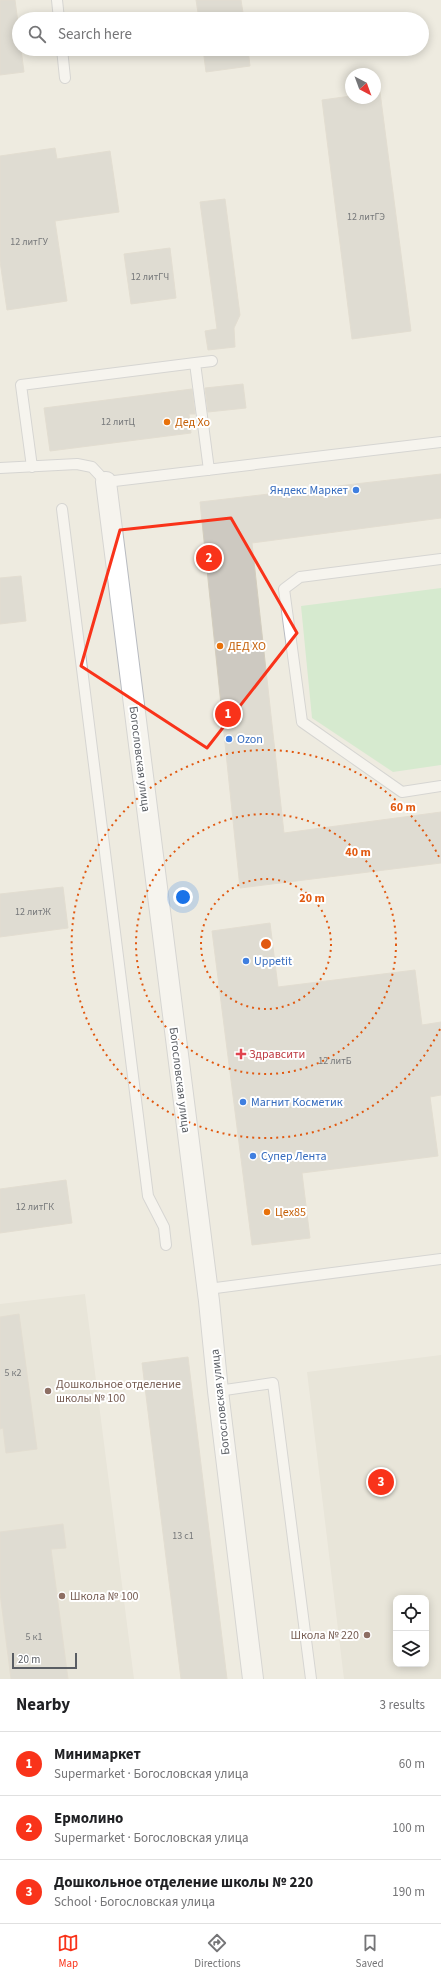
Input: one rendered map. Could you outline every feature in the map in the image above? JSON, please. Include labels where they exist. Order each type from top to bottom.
[{"type":"street","name":"Богословская улица","points":[[106,482],[208,1289],[218,1392],[253,1679]]},
{"type":"lane","points":[[57,0],[58,12]]},
{"type":"lane","points":[[63,56],[65,78]]},
{"type":"lane","points":[[32,467],[21,385],[212,361]]},
{"type":"lane","points":[[195,363],[209,470]]},
{"type":"lane","points":[[0,468],[77,464],[92,467],[106,482],[441,442]]},
{"type":"lane","points":[[62,509],[148,1196],[164,1227],[166,1245]]},
{"type":"lane","points":[[441,559],[300,577],[284,589],[302,722],[402,792],[441,786]]},
{"type":"lane","points":[[208,1289],[441,1259]]},
{"type":"lane","points":[[218,1392],[273,1383],[311,1679]]},
{"type":"highlighted area","points":[[231,518],[297,633],[207,748],[81,666],[120,530]]},
{"type":"shaded area","points":[[85,1294],[134,1679],[0,1679],[0,1304]]},
{"type":"shaded area","points":[[441,1355],[441,1679],[344,1679],[307,1372]]},
{"type":"green space","points":[[441,588],[441,765],[393,772],[312,718],[301,606]]},
{"type":"building","points":[[0,0],[15,0],[17,12],[12,12],[12,56],[22,56],[24,72],[0,75]]},
{"type":"building","points":[[196,0],[241,0],[243,12],[198,12]]},
{"type":"building","points":[[204,56],[249,56],[250,66],[206,72]]},
{"type":"building","points":[[345,97],[345,104],[381,104],[381,100],[411,331],[352,339],[322,100]]},
{"type":"building","points":[[55,148],[57,159],[110,151],[119,212],[55,221],[67,301],[7,310],[0,261],[0,156]]},
{"type":"building","points":[[225,199],[240,315],[234,328],[235,347],[208,350],[205,331],[217,329],[200,202]]},
{"type":"building","points":[[170,248],[176,298],[131,304],[124,254]]},
{"type":"building","points":[[243,384],[246,408],[208,412],[205,388]]},
{"type":"building","points":[[192,389],[195,414],[189,414],[191,433],[50,451],[44,408]]},
{"type":"building","points":[[441,474],[441,518],[252,543],[284,833],[441,812],[441,863],[240,888],[200,502]]},
{"type":"building","points":[[21,576],[26,621],[0,624],[0,578]]},
{"type":"building","points":[[63,887],[68,928],[0,937],[0,894]]},
{"type":"building","points":[[270,923],[278,987],[415,970],[422,1025],[441,1022],[441,1095],[430,1097],[438,1156],[302,1173],[310,1238],[252,1245],[212,931]]},
{"type":"building","points":[[66,1180],[72,1223],[0,1233],[0,1189]]},
{"type":"building","points":[[19,1314],[37,1449],[6,1453],[3,1428],[0,1429],[0,1317]]},
{"type":"building","points":[[188,1357],[227,1679],[181,1679],[142,1363]]},
{"type":"building","points":[[63,1524],[66,1548],[51,1549],[68,1679],[11,1679],[0,1593],[0,1532]]},
{"type":"place","name":"Дед Хо","points":[[167,422]]},
{"type":"place","name":"Яндекс Маркет","points":[[356,490]]},
{"type":"place","name":"Ермолино","points":[[209,558]]},
{"type":"place","name":"ДЕД ХО","points":[[220,646]]},
{"type":"place","name":"Минимаркет","points":[[228,714]]},
{"type":"place","name":"Ozon","points":[[229,739]]},
{"type":"place","name":"Uppetit","points":[[246,961]]},
{"type":"place","name":"Здравсити","points":[[241,1054]]},
{"type":"place","name":"Магнит Косметик","points":[[243,1102]]},
{"type":"place","name":"Супер Лента","points":[[253,1156]]},
{"type":"place","name":"Цех85","points":[[267,1212]]},
{"type":"place","name":"Дошкольное отделение школы № 100","points":[[48,1391]]},
{"type":"place","name":"Дошкольное отделение школы № 220","points":[[381,1482]]},
{"type":"place","name":"Школа № 100","points":[[62,1596]]},
{"type":"place","name":"Школа № 220","points":[[367,1635]]}]
